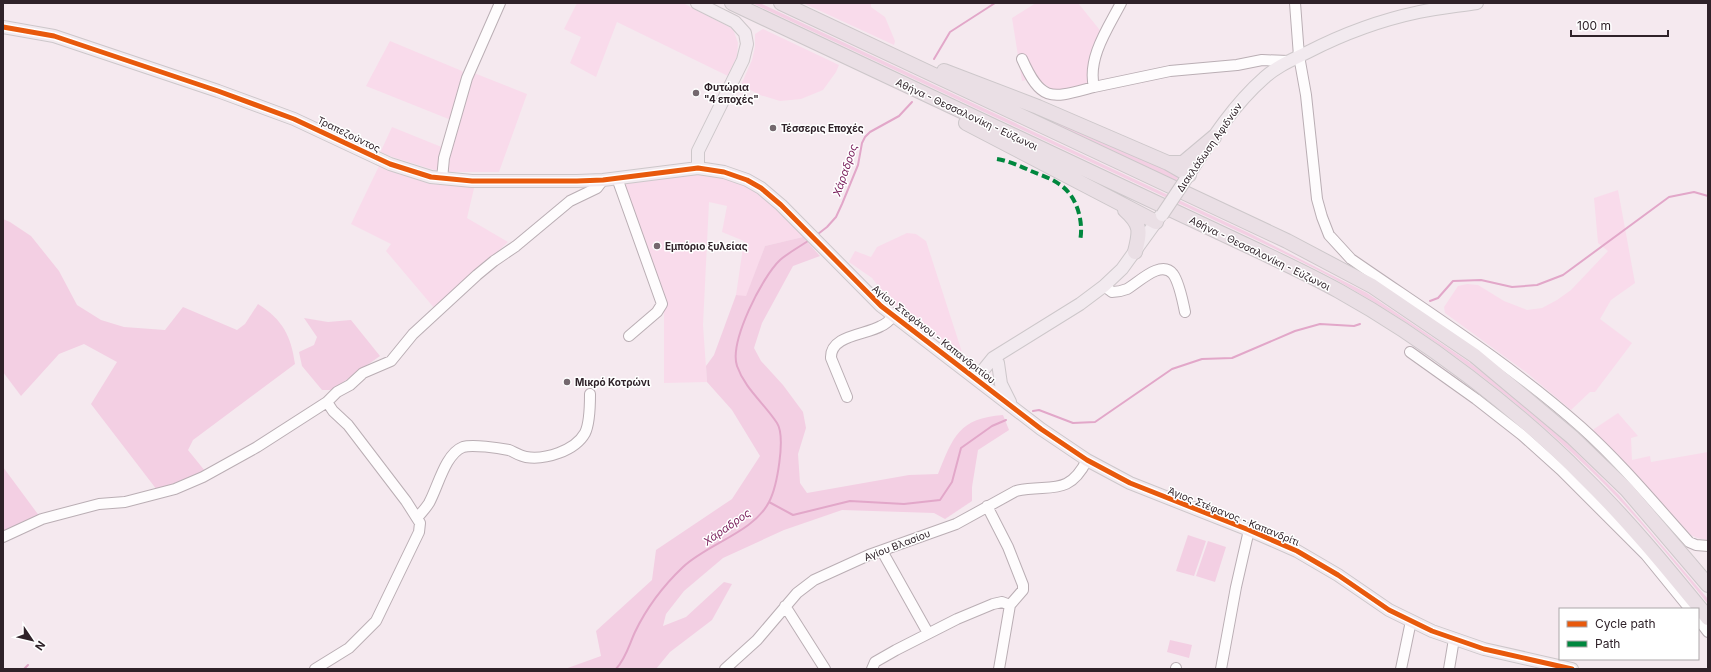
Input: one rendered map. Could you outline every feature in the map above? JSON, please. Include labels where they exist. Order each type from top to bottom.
[{"type":"highway","name":"Αθήνα - Θεσσαλονίκη - Εύζωνοι","points":[[732,3],[1278,260],[1355,302],[1463,373],[1559,453],[1634,530],[1708,618]]},
{"type":"highway","name":"Αθήνα - Θεσσαλονίκη - Εύζωνοι","points":[[781,3],[1259,225],[1346,270],[1444,333],[1544,412],[1599,461],[1627,490],[1708,585]]},
{"type":"highway","points":[[861,40],[1015,97],[1168,163],[1183,163],[1214,136]]},
{"type":"highway","points":[[850,59],[908,92],[1114,201],[1159,219]]},
{"type":"highway","points":[[1168,163],[1187,178]]},
{"type":"highway","points":[[1114,201],[1134,219],[1138,227],[1135,252]]},
{"type":"highway","points":[[1278,260],[1290,271]]},
{"type":"main road","points":[[697,3],[736,22],[745,33],[748,44],[743,60],[698,151],[698,168]]},
{"type":"main road","name":"Διακλάδωση Αφιδνών","points":[[979,381],[993,358],[1080,304],[1104,286],[1135,252],[1187,178],[1214,136],[1251,90],[1276,68],[1297,57],[1374,24],[1419,12],[1477,3]]},
{"type":"main road","name":"Τραπεζούντος","points":[[3,27],[54,36],[218,91],[294,118],[390,164],[420,174],[442,179],[472,181],[603,180],[698,168]]},
{"type":"main road","name":"Αγίου Στεφάνου - Καπανδριτίου","points":[[698,168],[717,170],[740,177],[768,194],[862,288],[894,316],[1050,435],[1087,460]]},
{"type":"main road","points":[[979,381],[998,363],[1005,350]]},
{"type":"main road","points":[[998,363],[1001,384],[1014,408]]},
{"type":"main road","name":"Άγιος Στέφανος - Καπανδρίτι","points":[[1087,460],[1137,486],[1281,543],[1318,562],[1365,595],[1411,621],[1454,639],[1511,656],[1572,669]]},
{"type":"street","points":[[442,179],[444,158],[467,78],[500,3]]},
{"type":"street","points":[[1094,87],[1092,78],[1092,64],[1121,3]]},
{"type":"street","points":[[1296,4],[1297,57],[1306,95],[1317,199],[1325,227],[1334,243],[1351,259],[1469,340],[1544,397],[1613,457],[1689,542],[1696,545],[1708,546]]},
{"type":"street","points":[[1022,59],[1030,77],[1047,95],[1055,96],[1170,71],[1237,65],[1262,60],[1297,57]]},
{"type":"street","points":[[617,178],[662,304],[657,312],[629,336]]},
{"type":"street","points":[[3,537],[42,519],[99,504],[125,502],[175,489],[230,462],[327,402],[337,392],[350,385],[363,373],[391,361],[413,334],[488,266],[516,246],[570,201],[597,188],[603,180]]},
{"type":"street","points":[[1104,286],[1112,292],[1118,292],[1127,289],[1158,270],[1166,269],[1173,274],[1175,278],[1186,312]]},
{"type":"street","points":[[847,397],[831,358],[831,352],[834,347],[847,339],[881,326],[894,316]]},
{"type":"street","points":[[1410,352],[1482,403],[1522,435],[1561,470],[1646,555],[1689,608]]},
{"type":"street","points":[[418,517],[428,505],[449,460],[454,453],[464,447],[484,447],[508,450],[525,457],[538,458],[558,453],[574,446],[586,431],[590,394]]},
{"type":"street","points":[[316,669],[349,648],[376,621],[419,532],[420,523],[418,517],[348,425],[333,411],[327,402]]},
{"type":"street","name":"Αγίου Βλασίου","points":[[725,669],[757,640],[797,593],[814,580],[836,569],[956,524],[1016,491],[1027,488],[1061,487],[1082,471],[1087,460]]},
{"type":"street","points":[[987,506],[1008,547],[1023,585],[1023,590],[1010,605],[999,669]]},
{"type":"street","points":[[1221,669],[1236,587],[1249,530]]},
{"type":"street","points":[[882,551],[928,633]]},
{"type":"street","points":[[872,669],[876,662],[928,633],[993,604],[1002,602],[1010,605]]},
{"type":"street","points":[[785,606],[825,669]]},
{"type":"street","points":[[1699,620],[1708,632]]},
{"type":"street","points":[[1401,669],[1411,621]]},
{"type":"street","points":[[1449,669],[1454,639]]},
{"type":"shaded area","points":[[577,3],[683,3],[733,29],[738,43],[737,56],[728,76],[617,22],[596,77],[570,63],[581,37],[564,29]]},
{"type":"shaded area","points":[[752,3],[760,3],[1249,233],[1367,293],[1469,362],[1506,391],[1567,443],[1619,495],[1708,599],[1708,604],[1635,517],[1588,468],[1560,442],[1532,417],[1472,369],[1441,346],[1378,304],[1333,278],[1248,236]]},
{"type":"shaded area","points":[[803,3],[871,3],[871,7],[885,17],[895,41],[894,45]]},
{"type":"shaded area","points":[[1036,3],[1078,3],[1103,34],[1090,83],[1065,90],[1053,90],[1036,78],[1022,81],[1012,18]]},
{"type":"shaded area","points":[[763,29],[839,65],[836,72],[823,90],[801,99],[780,101],[760,95],[741,85],[752,60],[755,47],[755,34]]},
{"type":"shaded area","points":[[390,41],[462,71],[465,76],[451,120],[366,86]]},
{"type":"shaded area","points":[[474,73],[527,94],[499,172],[447,172],[447,161]]},
{"type":"shaded area","points":[[951,76],[1082,129],[1179,176],[1175,183]]},
{"type":"shaded area","points":[[392,127],[444,148],[437,171],[380,153]]},
{"type":"shaded area","points":[[380,164],[475,184],[467,218],[508,242],[435,309],[386,251],[391,244],[351,224]]},
{"type":"shaded area","points":[[694,170],[743,181],[779,207],[803,237],[765,246],[746,297],[736,295],[744,241],[722,232],[727,206],[709,202],[703,325],[707,382],[664,383],[664,301],[620,180]]},
{"type":"shaded area","points":[[1618,190],[1635,283],[1611,300],[1600,319],[1632,343],[1595,392],[1590,392],[1571,410],[1527,373],[1445,313],[1444,307],[1458,286],[1467,284],[1478,285],[1504,301],[1527,310],[1542,308],[1557,300],[1571,290],[1608,251],[1598,243],[1594,198]]},
{"type":"shaded area","points":[[3,219],[31,236],[59,271],[77,305],[101,320],[124,327],[165,330],[183,307],[237,330],[245,324],[258,304],[274,316],[280,323],[291,345],[295,364],[193,440],[188,450],[205,471],[157,490],[91,404],[117,362],[84,344],[59,354],[21,396],[3,372]]},
{"type":"shaded area","points":[[907,233],[916,234],[926,241],[962,352],[960,354],[889,300],[872,278],[849,262],[855,251],[871,257],[877,247]]},
{"type":"shaded area","points":[[803,237],[820,256],[793,266],[762,323],[754,348],[761,361],[783,385],[803,412],[806,428],[798,454],[800,483],[807,493],[909,475],[938,474],[948,450],[960,432],[967,425],[976,420],[1003,415],[1009,430],[978,450],[972,487],[972,501],[945,519],[934,513],[842,510],[784,530],[723,558],[684,591],[666,614],[663,626],[686,617],[724,582],[732,584],[712,620],[670,652],[656,669],[565,669],[601,656],[596,631],[652,580],[656,550],[732,499],[760,456],[732,410],[707,382],[706,366],[714,355],[736,295],[746,296],[765,246]]},
{"type":"shaded area","points":[[304,318],[328,322],[351,320],[380,356],[332,390],[322,390],[302,366],[299,352],[314,345],[317,337]]},
{"type":"shaded area","points":[[1618,413],[1638,436],[1631,438],[1632,460],[1650,456],[1651,462],[1708,452],[1708,540],[1691,535],[1621,458],[1593,431]]},
{"type":"shaded area","points":[[3,467],[40,517],[3,531]]},
{"type":"shaded area","points":[[1188,535],[1206,541],[1194,576],[1176,571]]},
{"type":"shaded area","points":[[1208,541],[1226,547],[1215,582],[1196,576]]},
{"type":"shaded area","points":[[1170,640],[1192,645],[1189,658],[1167,652]]},
{"type":"waterway","name":"Χάραδρος","points":[[934,59],[950,32],[995,3]]},
{"type":"waterway","name":"Χάραδρος","points":[[818,234],[836,217],[858,165],[862,143],[865,137],[870,132],[899,116],[912,102]]},
{"type":"waterway","points":[[1430,301],[1438,298],[1453,281],[1481,280],[1512,287],[1537,285],[1563,275],[1669,197],[1694,192],[1708,196]]},
{"type":"waterway","name":"Χάραδρος","points":[[616,669],[625,656],[635,632],[645,614],[656,597],[669,582],[683,567],[704,551],[742,530],[753,522],[769,502],[775,485],[781,450],[780,430],[777,423],[740,374],[737,366],[736,355],[742,326],[756,295],[765,280],[783,257],[808,241]]},
{"type":"waterway","points":[[1033,411],[1039,410],[1073,423],[1095,422],[1172,369],[1202,359],[1232,358],[1295,331],[1320,324],[1354,326],[1360,324]]},
{"type":"waterway","points":[[769,502],[793,515],[850,501],[904,504],[940,500],[952,482],[961,448],[992,426],[1006,420]]},
{"type":"waterway","points":[[24,669],[28,665]]},
{"type":"marked path","points":[[997,159],[1006,161],[1049,178],[1065,189],[1075,202],[1078,210],[1081,226],[1080,241]]},
{"type":"cycle path","points":[[3,27],[54,36],[218,91],[294,119],[390,164],[431,177],[472,181],[577,181],[603,180],[698,168],[724,172],[747,180],[761,188],[781,205],[881,306],[1041,429],[1087,460],[1130,483],[1249,530],[1297,551],[1338,575],[1389,610],[1432,631],[1484,649],[1572,669]]},
{"type":"place","name":"Φυτώρια \"4 εποχές\"","points":[[696,93]]},
{"type":"place","name":"Τέσσερις Εποχές","points":[[773,128]]},
{"type":"place","name":"Εμπόριο ξυλείας","points":[[657,246]]},
{"type":"place","name":"Μικρό Κοτρώνι","points":[[567,382]]}]
